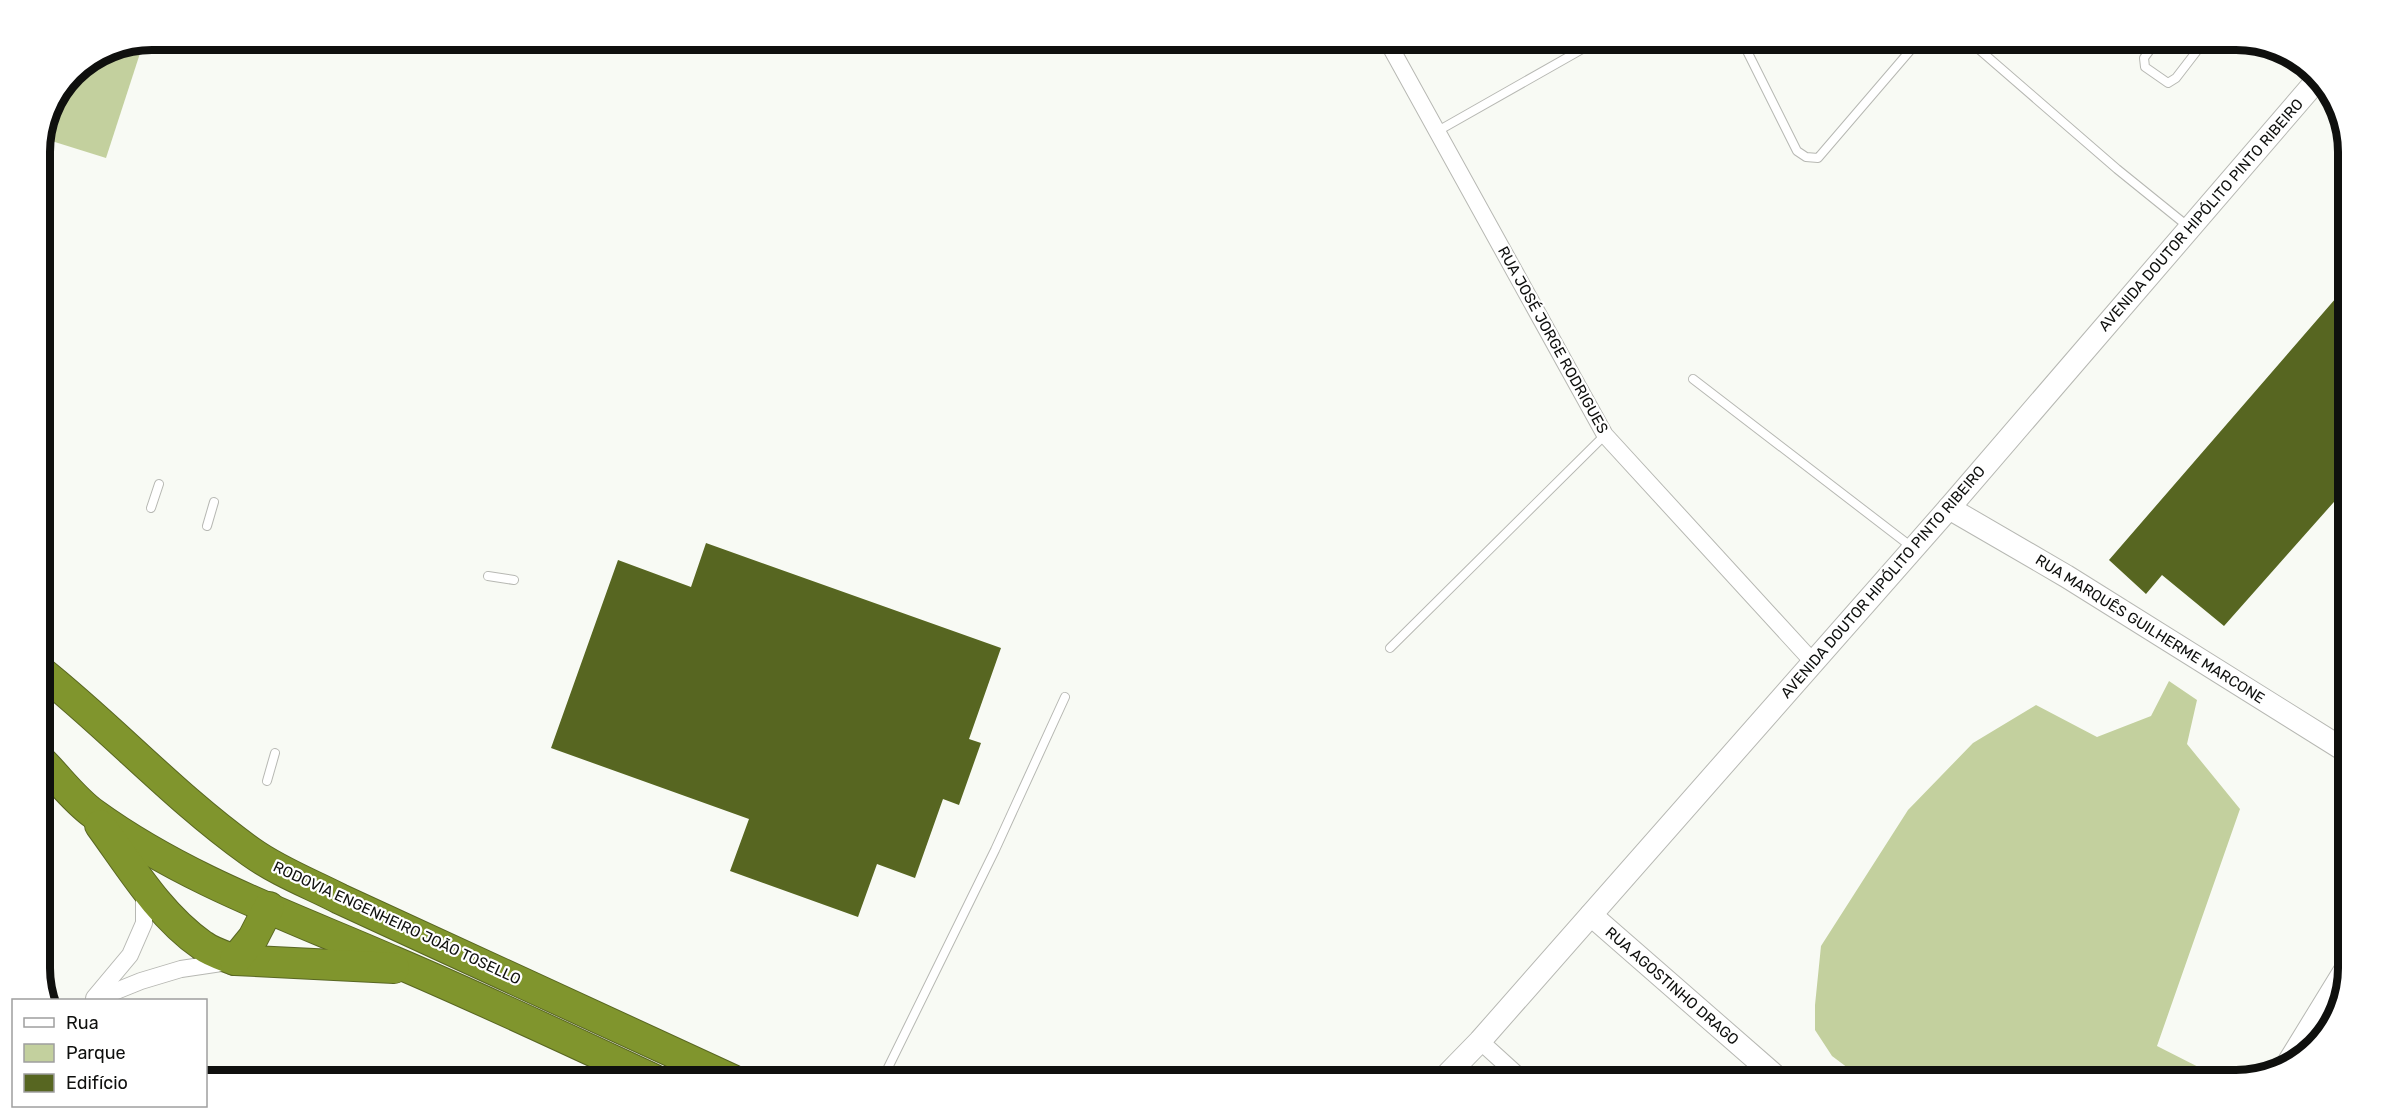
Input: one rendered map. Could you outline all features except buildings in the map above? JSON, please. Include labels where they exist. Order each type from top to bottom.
[{"type":"highway","name":"RODOVIA ENGENHEIRO JOÃO TOSELLO","points":[[53,693],[252,853],[295,878],[711,1070]]},
{"type":"highway","points":[[50,773],[92,812],[167,861],[228,892],[269,907],[412,969],[634,1070]]},
{"type":"highway","points":[[92,812],[144,886],[176,923],[202,946],[235,960],[412,969]]},
{"type":"highway","points":[[235,960],[253,938],[269,907]]},
{"type":"main road","name":"AVENIDA DOUTOR HIPÓLITO PINTO RIBEIRO","points":[[1452,1070],[1480,1041],[1949,508],[2313,84]]},
{"type":"main road","name":"RUA MARQUÊS GUILHERME MARCONE","points":[[1949,508],[2066,576],[2338,746]]},
{"type":"main road","name":"RUA AGOSTINHO DRAGO","points":[[1591,915],[1769,1070]]},
{"type":"street","name":"RUA JOSÉ JORGE RODRIGUES","points":[[1392,50],[1605,435],[1813,662]]},
{"type":"street","points":[[94,999],[130,955],[144,923],[144,886]]},
{"type":"street","points":[[96,999],[141,981],[181,969],[235,960]]},
{"type":"street","points":[[2292,1053],[2338,977]]},
{"type":"street","points":[[1480,1041],[1513,1070]]},
{"type":"lane","points":[[1436,132],[1581,50]]},
{"type":"lane","points":[[1747,50],[1797,151],[1806,157],[1818,158],[1911,50]]},
{"type":"lane","points":[[1980,50],[2117,169],[2190,228]]},
{"type":"lane","points":[[2150,50],[2144,58],[2145,67],[2168,83],[2176,78],[2198,50]]},
{"type":"lane","points":[[1693,379],[1913,548]]},
{"type":"lane","points":[[1390,648],[1605,435]]},
{"type":"lane","points":[[151,508],[159,484]]},
{"type":"lane","points":[[207,526],[214,502]]},
{"type":"lane","points":[[488,576],[514,580]]},
{"type":"lane","points":[[887,1070],[995,850],[1065,697]]},
{"type":"lane","points":[[267,781],[275,753]]},
{"type":"green space","points":[[141,51],[106,158],[50,141],[57,112],[79,79],[95,67],[112,57]]},
{"type":"green space","points":[[2169,681],[2197,700],[2187,744],[2240,809],[2157,1046],[2204,1070],[1851,1070],[1832,1056],[1815,1030],[1821,946],[1908,810],[1973,743],[2036,705],[2097,737],[2151,716]]}]
